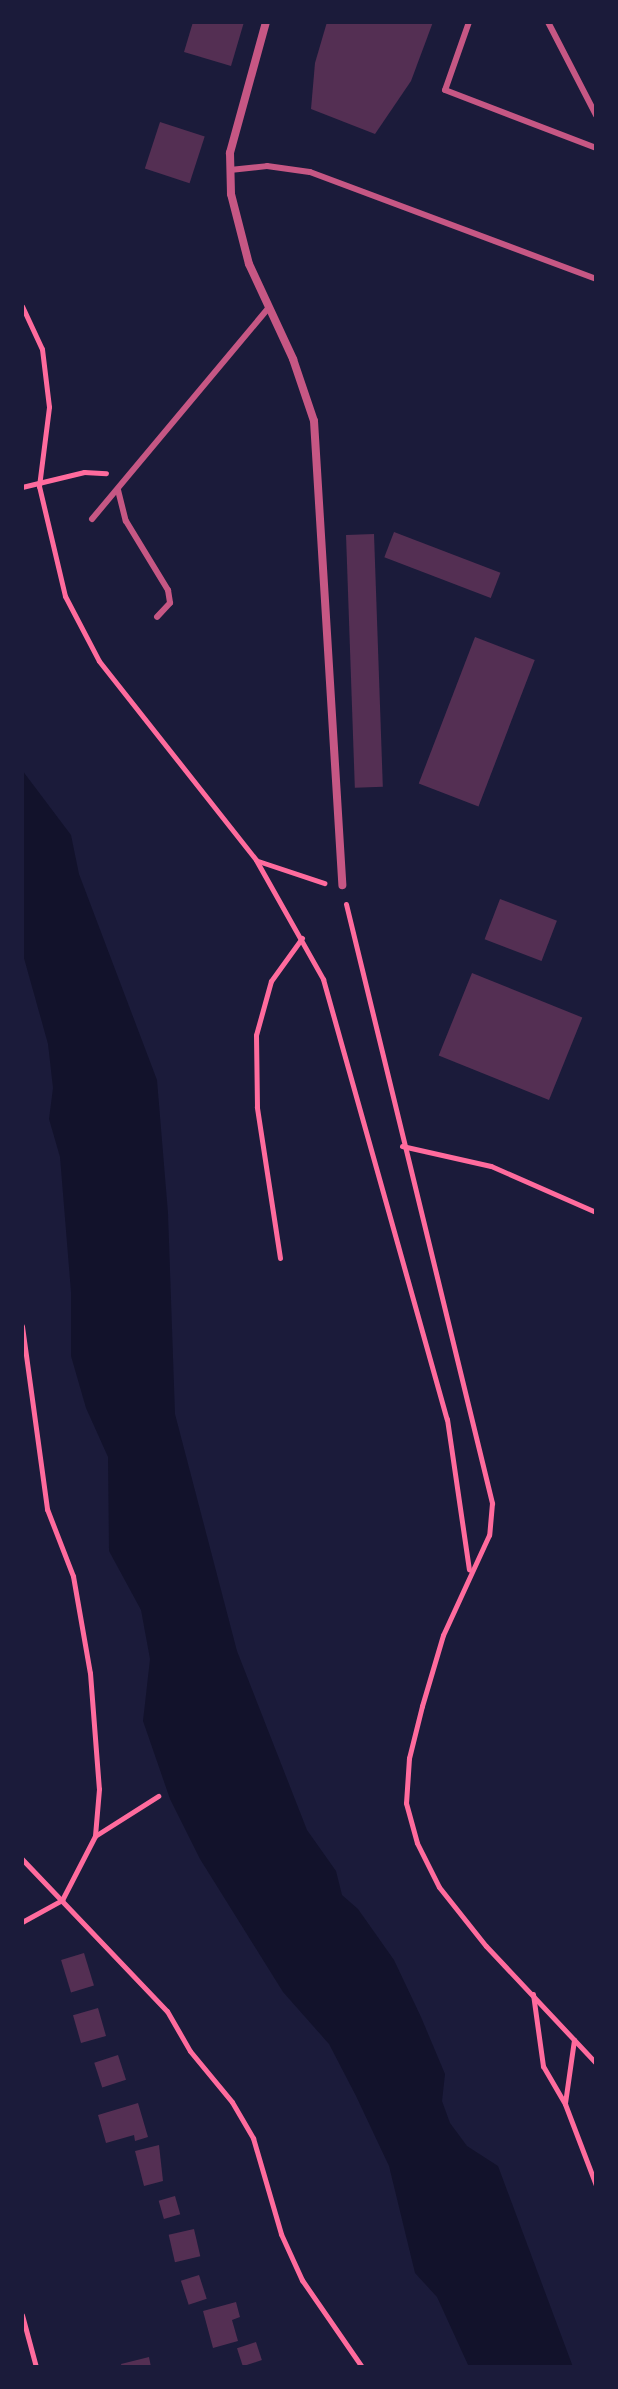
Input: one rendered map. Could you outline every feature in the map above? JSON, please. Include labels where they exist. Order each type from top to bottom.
[{"type":"street","points":[[266,22],[230,153],[231,194],[249,264],[314,421],[342,885]]},
{"type":"lane","points":[[469,22],[445,90],[596,148]]},
{"type":"lane","points":[[548,22],[596,115]]},
{"type":"lane","points":[[230,170],[267,166],[310,172],[596,279]]},
{"type":"lane","points":[[92,519],[269,307]]},
{"type":"lane","points":[[118,490],[126,521],[168,590],[170,603],[157,617]]},
{"type":"path","points":[[22,306],[42,349],[49,407],[39,486],[65,596],[99,661],[256,860],[323,979],[351,1066],[447,1419],[469,1569]]},
{"type":"path","points":[[22,487],[39,486],[84,472],[131,474]]},
{"type":"path","points":[[256,860],[307,882],[342,885],[402,1146],[492,1503],[489,1535],[469,1569],[422,1706],[409,1758],[406,1803],[417,1843],[439,1887],[486,1946],[532,1991],[596,2063]]},
{"type":"path","points":[[280,1258],[257,1107],[256,1035],[271,981],[302,938]]},
{"type":"path","points":[[402,1146],[491,1166],[596,1212]]},
{"type":"path","points":[[22,1326],[47,1509],[73,1576],[90,1673],[99,1789],[95,1836],[62,1900],[22,1922]]},
{"type":"path","points":[[95,1836],[158,1796]]},
{"type":"path","points":[[22,1859],[167,2011],[190,2051],[232,2102],[253,2138],[281,2234],[302,2280],[362,2367]]},
{"type":"path","points":[[532,1991],[540,2057],[565,2104],[596,2185]]},
{"type":"path","points":[[565,2104],[574,2040]]},
{"type":"path","points":[[22,2315],[36,2367]]},
{"type":"shaded area","points":[[22,770],[71,835],[79,874],[157,1080],[168,1213],[175,1414],[237,1651],[307,1830],[336,1871],[342,1895],[358,1909],[394,1960],[421,2017],[445,2074],[442,2101],[450,2123],[467,2146],[498,2166],[573,2367],[469,2367],[437,2297],[415,2273],[389,2166],[356,2096],[329,2044],[283,1992],[200,1859],[170,1799],[143,1721],[150,1659],[141,1610],[109,1551],[108,1457],[86,1408],[71,1356],[71,1292],[60,1157],[49,1119],[53,1088],[48,1044],[22,951]]},
{"type":"building","points":[[193,22],[244,22],[231,66],[184,52]]},
{"type":"building","points":[[327,22],[433,22],[411,81],[375,134],[311,109],[315,63]]},
{"type":"building","points":[[160,122],[205,137],[190,183],[145,169]]},
{"type":"building","points":[[394,532],[500,573],[491,598],[384,557]]},
{"type":"building","points":[[374,534],[383,787],[355,788],[346,535]]},
{"type":"building","points":[[475,637],[535,660],[478,807],[419,784]]},
{"type":"building","points":[[500,899],[557,921],[542,961],[485,939]]},
{"type":"building","points":[[472,973],[582,1018],[549,1100],[439,1056]]},
{"type":"building","points":[[84,1953],[94,1986],[71,1993],[61,1960]]},
{"type":"building","points":[[98,2008],[106,2036],[81,2043],[73,2015]]},
{"type":"building","points":[[118,2055],[126,2080],[102,2087],[94,2063]]},
{"type":"building","points":[[138,2103],[148,2137],[135,2141],[134,2135],[106,2143],[98,2115]]},
{"type":"building","points":[[159,2145],[163,2181],[144,2186],[135,2151]]},
{"type":"building","points":[[175,2196],[180,2214],[164,2219],[159,2201]]},
{"type":"building","points":[[194,2229],[200,2256],[175,2262],[169,2235]]},
{"type":"building","points":[[199,2275],[207,2299],[189,2305],[181,2281]]},
{"type":"building","points":[[236,2302],[240,2317],[232,2320],[238,2341],[213,2348],[203,2311]]},
{"type":"building","points":[[256,2342],[262,2360],[243,2366],[237,2348]]},
{"type":"building","points":[[149,2357],[151,2367],[122,2367],[121,2364]]}]
